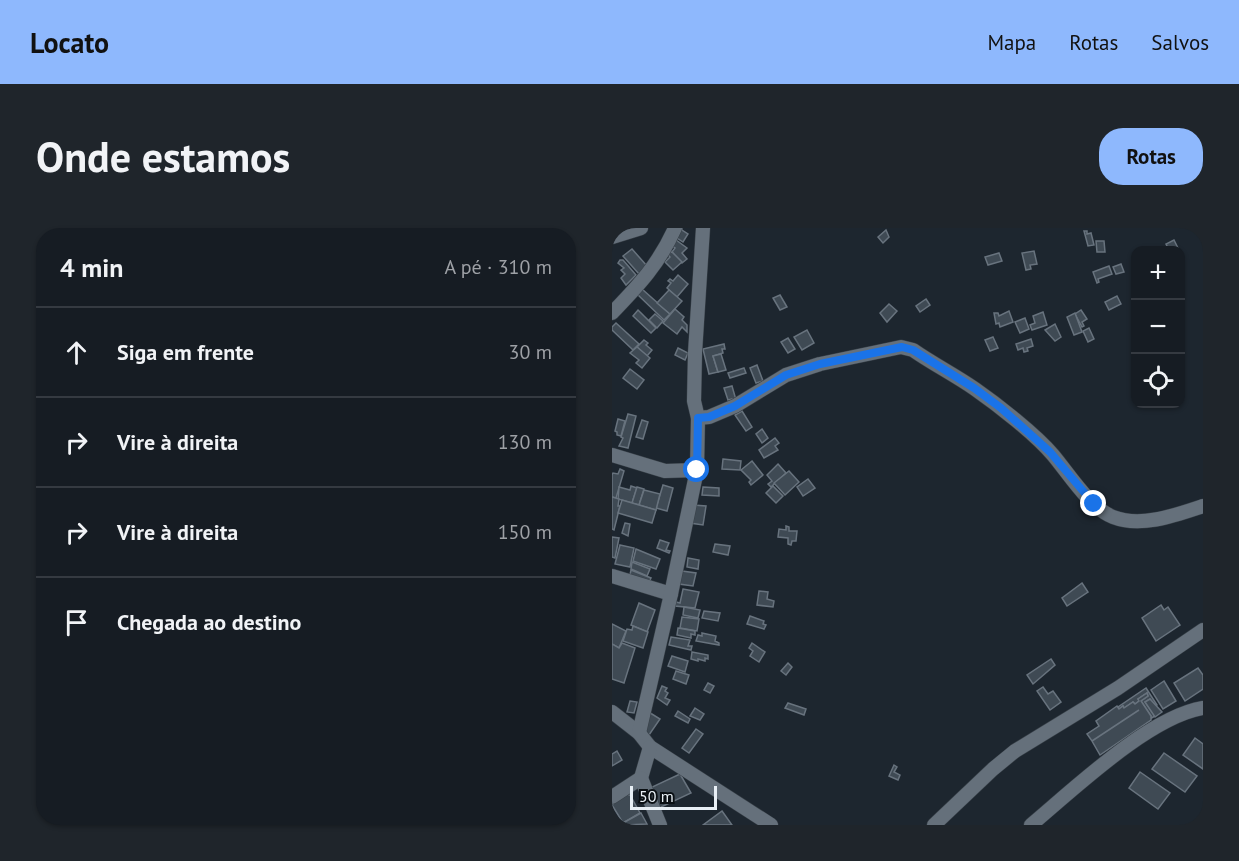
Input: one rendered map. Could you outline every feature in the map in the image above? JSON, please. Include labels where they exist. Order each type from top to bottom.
[{"type":"street","points":[[612,237],[641,228]]},
{"type":"street","points":[[612,313],[657,264],[675,228]]},
{"type":"street","points":[[639,733],[697,470],[698,418],[694,401],[695,353],[703,228]]},
{"type":"street","points":[[698,418],[709,417],[735,406],[786,375],[820,364],[902,347],[913,350],[974,388],[1001,408],[1050,452],[1094,504],[1107,514],[1115,518],[1137,521],[1162,518],[1203,506]]},
{"type":"street","points":[[612,455],[664,471],[697,470]]},
{"type":"street","points":[[612,576],[671,594]]},
{"type":"street","points":[[934,825],[1015,751],[1118,688],[1203,630]]},
{"type":"street","points":[[1031,825],[1137,738],[1185,712],[1203,708]]},
{"type":"street","points":[[612,712],[639,733],[650,747],[771,825]]},
{"type":"street","points":[[650,747],[641,778],[660,825]]},
{"type":"street","points":[[612,797],[641,778]]},
{"type":"building","points":[[679,228],[688,234],[683,242],[674,236]]},
{"type":"building","points":[[886,230],[889,237],[883,243],[878,237]]},
{"type":"building","points":[[1084,231],[1087,231],[1087,234],[1091,233],[1094,245],[1088,246]]},
{"type":"building","points":[[672,237],[687,248],[682,253],[687,259],[682,263],[672,252],[675,248],[672,246]]},
{"type":"building","points":[[1174,240],[1177,246],[1167,246],[1166,244]]},
{"type":"building","points":[[1096,241],[1104,241],[1105,252],[1097,252]]},
{"type":"building","points":[[632,249],[647,266],[639,274],[623,256]]},
{"type":"building","points":[[671,251],[682,262],[673,270],[665,262],[670,257],[668,255]]},
{"type":"building","points":[[1034,251],[1037,264],[1030,265],[1031,269],[1026,270],[1022,253]]},
{"type":"building","points":[[999,253],[1002,261],[988,265],[985,257]]},
{"type":"building","points":[[623,260],[636,275],[626,285],[621,278],[625,274],[621,270],[624,268],[618,263]]},
{"type":"building","points":[[1121,264],[1124,272],[1116,274],[1113,267]]},
{"type":"building","points":[[1109,266],[1112,274],[1098,279],[1097,283],[1093,272]]},
{"type":"building","points":[[678,275],[688,284],[677,297],[667,288],[671,283],[668,281],[670,279],[673,281]]},
{"type":"building","points":[[642,289],[670,314],[664,320],[637,294]]},
{"type":"building","points":[[669,290],[682,301],[670,314],[657,303]]},
{"type":"building","points":[[780,295],[787,307],[780,310],[773,298]]},
{"type":"building","points":[[1117,296],[1121,304],[1109,310],[1105,302]]},
{"type":"building","points":[[926,299],[930,305],[920,312],[916,306]]},
{"type":"building","points":[[889,304],[897,311],[887,322],[880,313]]},
{"type":"building","points":[[675,309],[684,317],[682,320],[687,325],[687,332],[682,327],[677,334],[663,323]]},
{"type":"building","points":[[638,310],[656,328],[651,333],[633,316]]},
{"type":"building","points":[[1081,310],[1087,319],[1082,322],[1084,326],[1082,327],[1075,314]]},
{"type":"building","points":[[1009,311],[1013,322],[1000,327],[999,323],[996,324],[994,313],[998,313],[999,316]]},
{"type":"building","points":[[1043,312],[1047,325],[1032,330],[1030,325],[1035,323],[1033,316]]},
{"type":"building","points":[[1075,313],[1082,332],[1074,335],[1067,317]]},
{"type":"building","points":[[655,314],[663,321],[657,328],[649,320]]},
{"type":"building","points":[[1025,318],[1029,329],[1020,333],[1015,322]]},
{"type":"building","points":[[616,323],[639,344],[633,350],[612,330]]},
{"type":"building","points":[[1055,324],[1061,337],[1055,341],[1045,330]]},
{"type":"building","points":[[1089,328],[1094,339],[1088,342],[1083,331]]},
{"type":"building","points":[[807,330],[814,343],[802,350],[794,337]]},
{"type":"building","points":[[993,337],[998,348],[990,351],[985,340]]},
{"type":"building","points":[[788,338],[795,349],[788,353],[781,342]]},
{"type":"building","points":[[1031,339],[1033,346],[1027,348],[1028,351],[1024,352],[1023,348],[1018,350],[1016,344]]},
{"type":"building","points":[[644,340],[652,350],[647,356],[637,347]]},
{"type":"building","points":[[724,344],[723,353],[713,356],[718,372],[709,374],[703,349]]},
{"type":"building","points":[[637,347],[650,358],[642,368],[636,363],[639,360],[630,353]]},
{"type":"building","points":[[678,348],[688,353],[685,360],[675,355]]},
{"type":"building","points":[[721,354],[726,370],[718,372],[713,356]]},
{"type":"building","points":[[757,365],[763,381],[756,383],[750,368]]},
{"type":"building","points":[[744,368],[746,373],[730,378],[728,373]]},
{"type":"building","points":[[630,369],[644,380],[637,389],[623,378]]},
{"type":"building","points":[[732,386],[736,400],[732,401],[732,399],[728,400],[724,388]]},
{"type":"building","points":[[742,411],[752,427],[746,431],[735,415]]},
{"type":"building","points":[[628,414],[636,416],[628,448],[619,446]]},
{"type":"building","points":[[618,419],[625,421],[621,436],[615,431]]},
{"type":"building","points":[[642,420],[648,422],[643,439],[636,437]]},
{"type":"building","points":[[762,429],[768,438],[762,443],[756,434]]},
{"type":"building","points":[[775,438],[779,443],[775,446],[778,450],[764,458],[759,450]]},
{"type":"building","points":[[723,459],[741,461],[740,470],[722,469]]},
{"type":"building","points":[[752,461],[763,475],[751,485],[749,482],[751,480],[741,470]]},
{"type":"building","points":[[778,464],[786,473],[771,487],[768,484],[772,481],[767,475]]},
{"type":"building","points":[[620,469],[624,471],[616,498],[612,497],[612,475],[613,473],[618,474]]},
{"type":"building","points":[[789,471],[799,482],[785,495],[774,483]]},
{"type":"building","points":[[808,479],[815,488],[803,496],[797,487]]},
{"type":"building","points":[[663,485],[673,488],[667,511],[656,508]]},
{"type":"building","points":[[631,486],[637,488],[632,503],[618,499],[619,487],[630,490]]},
{"type":"building","points":[[773,486],[783,496],[776,503],[766,493]]},
{"type":"building","points":[[637,487],[644,489],[639,505],[632,503]]},
{"type":"building","points":[[703,487],[719,488],[719,496],[702,495]]},
{"type":"building","points":[[644,490],[660,494],[656,510],[639,505]]},
{"type":"building","points":[[612,497],[619,499],[618,506],[620,506],[614,530],[612,529]]},
{"type":"building","points":[[622,500],[656,510],[652,523],[618,513]]},
{"type":"building","points":[[693,505],[706,506],[703,525],[690,523]]},
{"type":"building","points":[[625,523],[630,524],[628,536],[622,533]]},
{"type":"building","points":[[786,526],[789,527],[789,531],[797,531],[796,541],[792,541],[791,545],[788,544],[788,538],[778,537],[779,529],[786,530]]},
{"type":"building","points":[[612,537],[619,538],[615,558],[612,557]]},
{"type":"building","points":[[660,540],[669,543],[666,550],[670,551],[669,553],[657,548]]},
{"type":"building","points":[[715,544],[730,546],[728,555],[713,552]]},
{"type":"building","points":[[620,545],[634,548],[630,567],[615,564]]},
{"type":"building","points":[[636,549],[660,559],[656,569],[633,561]]},
{"type":"building","points":[[688,558],[699,560],[698,569],[687,567]]},
{"type":"building","points":[[632,562],[650,569],[647,576],[631,569]]},
{"type":"building","points":[[631,570],[651,578],[647,586],[629,579]]},
{"type":"building","points":[[682,571],[696,573],[693,586],[679,584]]},
{"type":"building","points":[[1082,583],[1088,592],[1067,606],[1062,598]]},
{"type":"building","points":[[683,589],[699,592],[695,608],[675,606],[676,602],[680,603]]},
{"type":"building","points":[[759,591],[768,592],[767,599],[774,601],[773,607],[757,605]]},
{"type":"building","points":[[639,603],[655,610],[647,632],[631,625]]},
{"type":"building","points":[[1161,605],[1164,610],[1168,607],[1180,625],[1156,641],[1142,618]]},
{"type":"building","points":[[684,607],[700,610],[698,618],[683,615]]},
{"type":"building","points":[[704,611],[720,613],[718,621],[702,618]]},
{"type":"building","points":[[750,616],[764,621],[763,624],[766,625],[764,629],[747,624]]},
{"type":"building","points":[[682,617],[699,619],[697,631],[680,628]]},
{"type":"building","points":[[612,624],[626,631],[619,648],[612,644]]},
{"type":"building","points":[[633,626],[648,632],[643,648],[623,641],[627,629],[632,630]]},
{"type":"building","points":[[678,628],[695,631],[695,635],[691,634],[691,638],[677,635]]},
{"type":"building","points":[[702,633],[716,636],[715,641],[719,645],[696,641],[698,635],[702,636]]},
{"type":"building","points":[[671,637],[690,640],[688,646],[692,646],[691,650],[669,645]]},
{"type":"building","points":[[622,643],[635,648],[624,683],[612,679],[612,644],[619,648]]},
{"type":"building","points":[[752,643],[765,652],[759,662],[750,656],[753,651],[749,648]]},
{"type":"building","points":[[692,652],[708,655],[708,659],[705,658],[705,661],[698,659],[698,661],[691,659]]},
{"type":"building","points":[[672,656],[688,661],[685,672],[668,666]]},
{"type":"building","points":[[1051,659],[1055,665],[1033,684],[1027,675]]},
{"type":"building","points":[[788,663],[792,667],[786,675],[781,671]]},
{"type":"building","points":[[1198,668],[1203,675],[1203,689],[1185,701],[1174,683]]},
{"type":"building","points":[[676,671],[689,675],[686,684],[673,679]]},
{"type":"building","points":[[1164,681],[1176,701],[1163,709],[1151,690]]},
{"type":"building","points":[[708,683],[714,686],[710,693],[704,690]]},
{"type":"building","points":[[662,686],[667,688],[665,691],[668,693],[665,698],[670,700],[667,705],[657,698]]},
{"type":"building","points":[[1043,687],[1048,694],[1053,691],[1061,702],[1050,710],[1037,691]]},
{"type":"building","points":[[1146,688],[1157,705],[1155,706],[1150,699],[1145,702],[1155,716],[1150,719],[1151,716],[1141,701],[1148,696],[1147,693],[1135,704],[1133,702],[1119,709],[1118,707]]},
{"type":"building","points":[[1147,693],[1148,696],[1141,701],[1151,716],[1151,720],[1100,755],[1087,734],[1099,726],[1096,721],[1117,706],[1119,709],[1133,702],[1135,704]]},
{"type":"building","points":[[1150,699],[1162,712],[1155,717],[1145,702]]},
{"type":"building","points":[[630,701],[637,702],[634,713],[627,712]]},
{"type":"building","points":[[788,703],[806,709],[804,715],[785,708]]},
{"type":"building","points":[[695,708],[704,714],[700,720],[690,716]]},
{"type":"building","points":[[647,711],[660,719],[649,735],[641,730]]},
{"type":"building","points":[[678,711],[690,719],[688,723],[675,716]]},
{"type":"building","points":[[696,729],[703,734],[689,753],[682,748]]},
{"type":"building","points":[[1195,738],[1203,744],[1203,769],[1183,755]]},
{"type":"building","points":[[617,751],[622,760],[612,766],[612,754]]},
{"type":"building","points":[[1164,753],[1197,776],[1185,792],[1152,769]]},
{"type":"building","points":[[894,765],[897,767],[894,772],[900,775],[898,780],[889,776]]},
{"type":"building","points":[[1140,772],[1170,793],[1158,809],[1129,788]]},
{"type":"building","points":[[680,774],[691,793],[659,808],[650,788]]},
{"type":"building","points":[[625,794],[630,795],[640,813],[623,823],[612,805]]},
{"type":"building","points":[[722,811],[732,825],[703,825]]},
{"type":"building","points":[[641,813],[647,824],[625,825],[623,823]]},
{"type":"route","points":[[697,470],[698,418],[709,417],[735,406],[786,375],[820,364],[902,347],[913,350],[974,388],[1001,408],[1050,452],[1094,504]]}]
